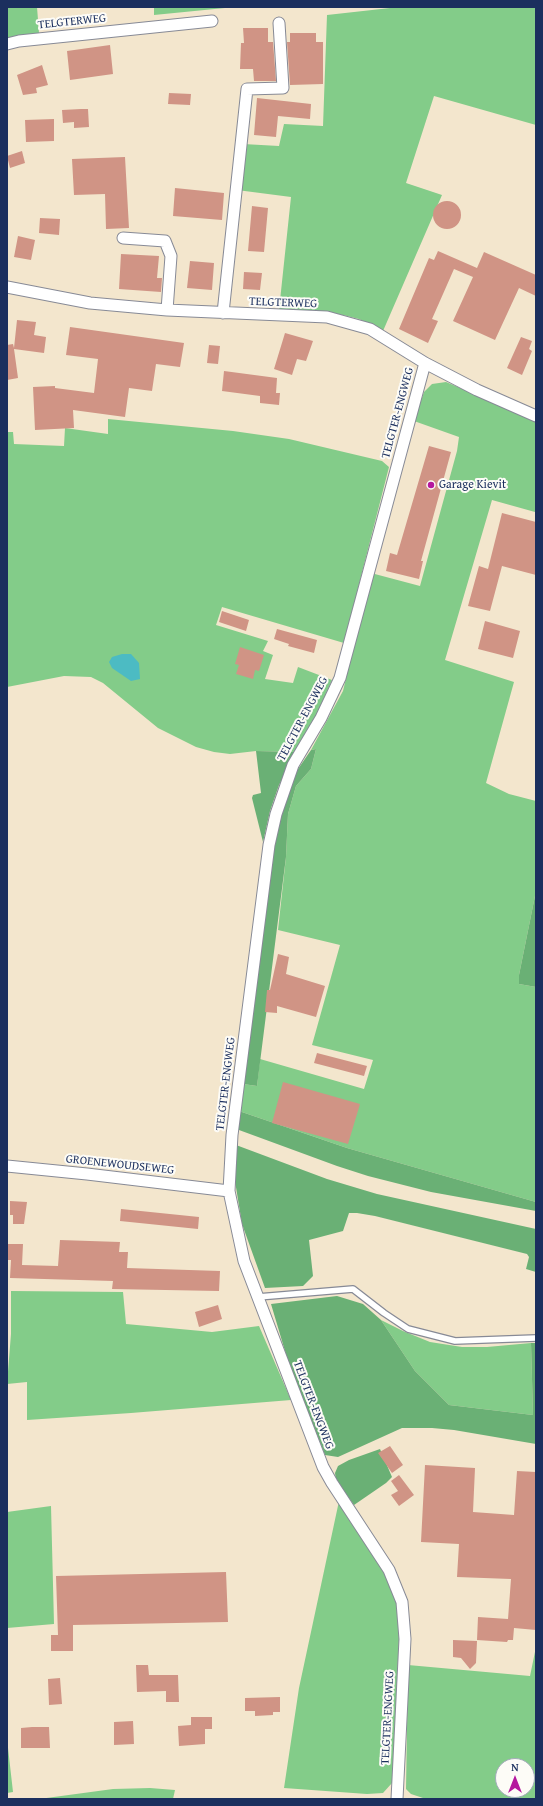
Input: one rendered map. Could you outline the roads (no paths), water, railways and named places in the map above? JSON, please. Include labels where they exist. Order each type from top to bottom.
[{"type":"street","name":"TELGTERWEG","points":[[7,44],[19,41],[212,21]]},
{"type":"street","points":[[223,313],[247,89],[283,88],[279,23]]},
{"type":"street","points":[[123,238],[164,241],[172,256],[167,310]]},
{"type":"street","name":"TELGTERWEG","points":[[7,287],[90,303],[167,310],[327,317],[370,329],[425,362],[477,390],[536,416]]},
{"type":"street","name":"TELGTER-ENGWEG","points":[[397,1799],[405,1639],[402,1602],[389,1570],[323,1467],[244,1261],[229,1191],[232,1134],[269,845],[274,821],[293,765],[321,718],[340,678],[425,362]]},
{"type":"street","name":"GROENEWOUDSEWEG","points":[[7,1166],[229,1191]]},
{"type":"lane","points":[[258,1297],[353,1289],[408,1329],[455,1341],[536,1338]]},
{"type":"water","points":[[122,654],[131,654],[139,663],[140,679],[131,681],[112,668],[109,662],[112,657]]},
{"type":"place","name":"Garage Kievit","points":[[431,485]]}]
